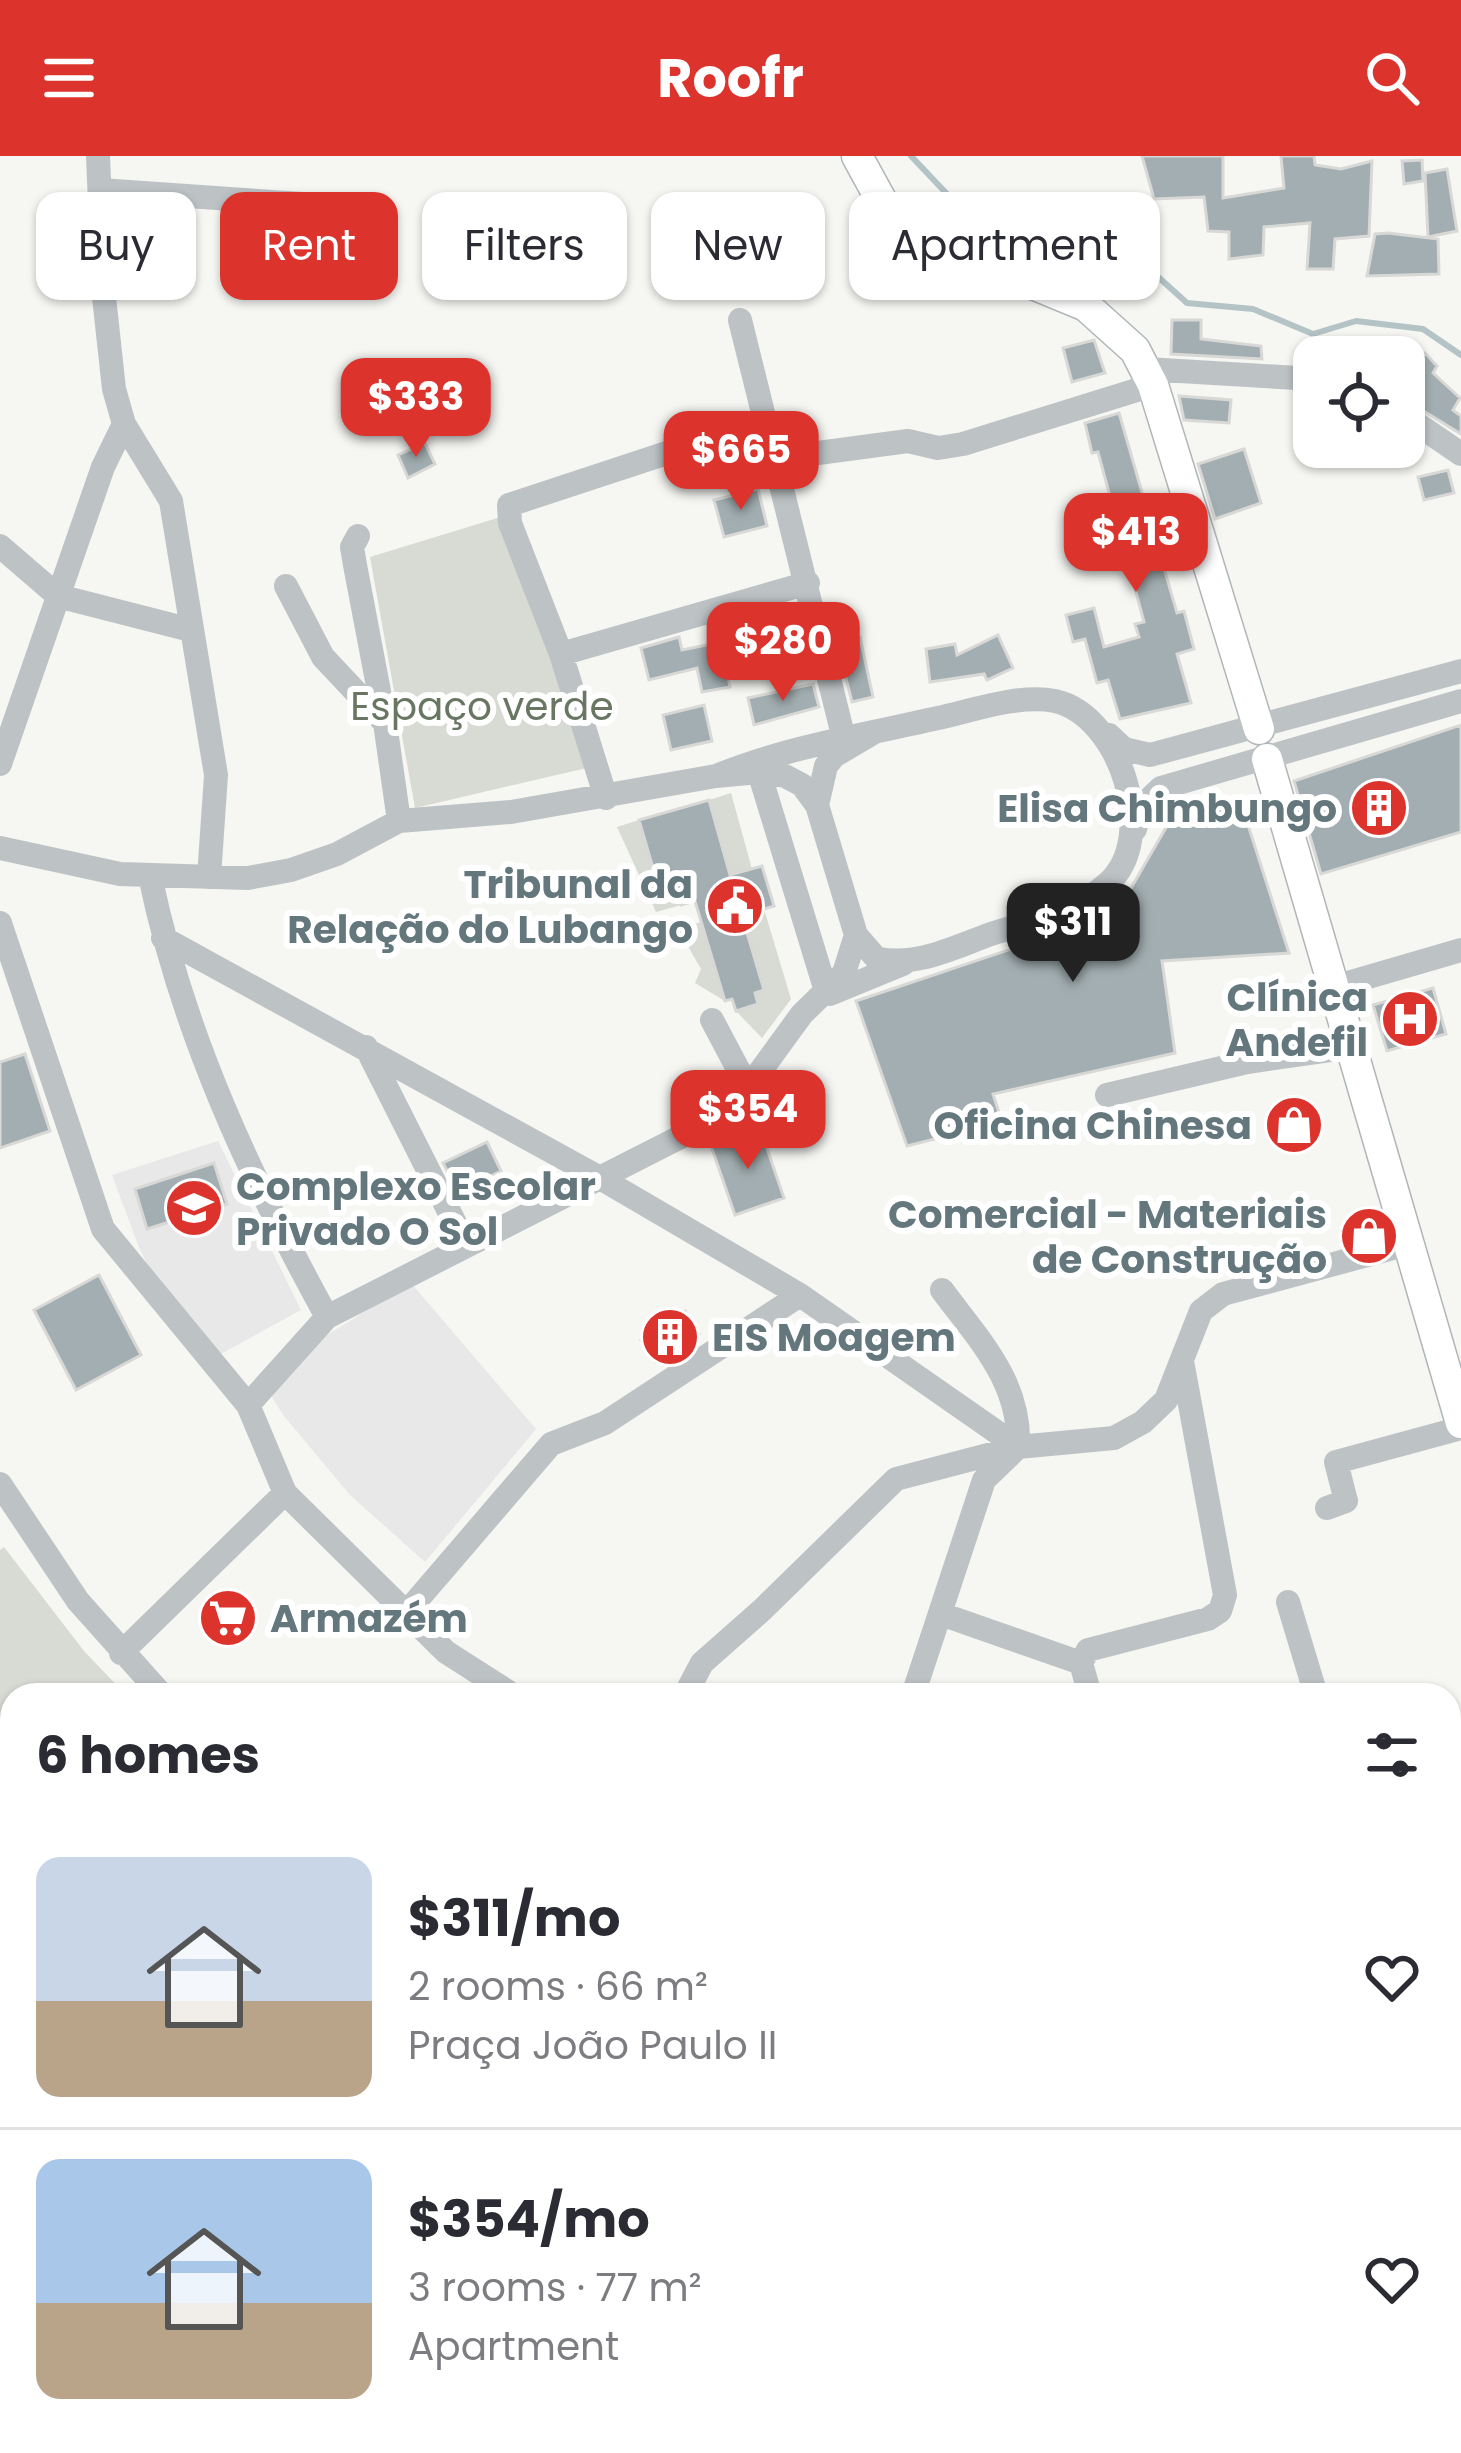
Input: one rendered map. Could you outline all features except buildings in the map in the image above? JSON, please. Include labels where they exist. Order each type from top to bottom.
[{"type":"main road","points":[[857,156],[886,208],[912,234],[1086,306],[1135,350],[1149,377],[1263,744],[1461,1426]]},
{"type":"street","points":[[98,156],[104,297],[114,388],[124,424],[171,501],[216,775],[209,877]]},
{"type":"street","points":[[100,190],[220,198]]},
{"type":"street","points":[[740,320],[844,740]]},
{"type":"street","points":[[773,459],[908,442],[938,448],[963,444],[1149,377],[1293,379]]},
{"type":"street","points":[[606,798],[561,654],[510,523],[509,505],[764,421]]},
{"type":"street","points":[[0,764],[103,467],[124,424]]},
{"type":"street","points":[[1425,430],[1461,454]]},
{"type":"street","points":[[358,536],[352,547],[399,821]]},
{"type":"street","points":[[0,546],[58,596],[191,630]]},
{"type":"street","points":[[561,654],[808,583]]},
{"type":"street","points":[[286,586],[323,657],[385,723]]},
{"type":"street","points":[[821,996],[1078,905],[1110,881],[1126,854],[1142,806],[1161,788],[1263,744],[1461,671]]},
{"type":"street","points":[[716,776],[755,760],[1040,699],[1072,706],[1138,755],[1263,744],[1461,701]]},
{"type":"street","points":[[1088,716],[1115,752],[1125,782],[1130,807],[1126,854]]},
{"type":"street","points":[[817,805],[826,766],[873,733]]},
{"type":"street","points":[[0,848],[120,874],[248,878],[338,854],[399,821],[512,812],[760,772],[802,785],[817,805],[856,935],[877,958],[910,962]]},
{"type":"street","points":[[760,772],[821,996]]},
{"type":"street","points":[[150,876],[163,938],[213,1086],[263,1202],[327,1317]]},
{"type":"street","points":[[0,922],[103,1229],[248,1405],[285,1493],[446,1652],[494,1683]]},
{"type":"street","points":[[248,1405],[327,1317],[704,1125],[748,1088],[844,973],[856,935]]},
{"type":"street","points":[[163,938],[600,1178],[800,1295],[1018,1447]]},
{"type":"street","points":[[1334,987],[1461,950]]},
{"type":"street","points":[[712,1020],[748,1088]]},
{"type":"street","points":[[365,1047],[465,1244]]},
{"type":"street","points":[[1107,1096],[1247,1062],[1351,1047]]},
{"type":"street","points":[[691,1683],[702,1663],[896,1479],[1018,1447],[1114,1438],[1143,1422],[1166,1400],[1201,1311],[1223,1294],[1408,1244]]},
{"type":"street","points":[[917,1683],[983,1480],[1018,1447],[1014,1395],[1004,1374],[942,1290]]},
{"type":"street","points":[[406,1613],[551,1444],[605,1423],[800,1295]]},
{"type":"street","points":[[1087,1683],[1081,1663],[1088,1650],[1208,1619],[1220,1612],[1225,1595],[1181,1356]]},
{"type":"street","points":[[1327,1508],[1346,1501],[1336,1462],[1461,1426]]},
{"type":"street","points":[[0,1484],[10,1524],[150,1683]]},
{"type":"street","points":[[121,1653],[285,1493]]},
{"type":"street","points":[[1288,1603],[1312,1683]]},
{"type":"street","points":[[941,1614],[1081,1663]]},
{"type":"shaded area","points":[[218,1141],[301,1310],[201,1365],[140,1250],[112,1175]]},
{"type":"shaded area","points":[[411,1283],[536,1429],[425,1562],[350,1495],[284,1416],[259,1377]]},
{"type":"green space","name":"Espaço verde","points":[[504,516],[591,767],[415,808],[370,557]]},
{"type":"green space","points":[[731,793],[752,869],[730,875],[709,800]]},
{"type":"green space","points":[[639,820],[660,892],[692,883],[693,888],[678,893],[681,905],[656,912],[617,827]]},
{"type":"green space","points":[[764,909],[791,999],[762,1038],[736,1011],[757,1005],[742,916]]},
{"type":"green space","points":[[701,922],[725,1001],[695,983],[701,969],[678,929]]},
{"type":"green space","points":[[4,1547],[115,1683],[0,1683],[0,1550]]},
{"type":"waterway","points":[[911,156],[947,194],[1007,224],[1052,237],[1106,272],[1156,275],[1187,303],[1253,309],[1313,334],[1356,321],[1423,329],[1461,355]]},
{"type":"place","name":"Elisa Chimbungo","points":[[1379,808]]},
{"type":"place","name":"Tribunal da Relação do Lubango","points":[[735,906]]},
{"type":"place","name":"Clínica Andefil","points":[[1410,1019]]},
{"type":"place","name":"Oficina Chinesa","points":[[1294,1125]]},
{"type":"place","name":"Complexo Escolar Privado O Sol","points":[[194,1208]]},
{"type":"place","name":"Comercial - Materiais de Construção","points":[[1369,1236]]},
{"type":"place","name":"EIS Moagem","points":[[670,1337]]},
{"type":"place","name":"Armazém","points":[[228,1618]]}]
